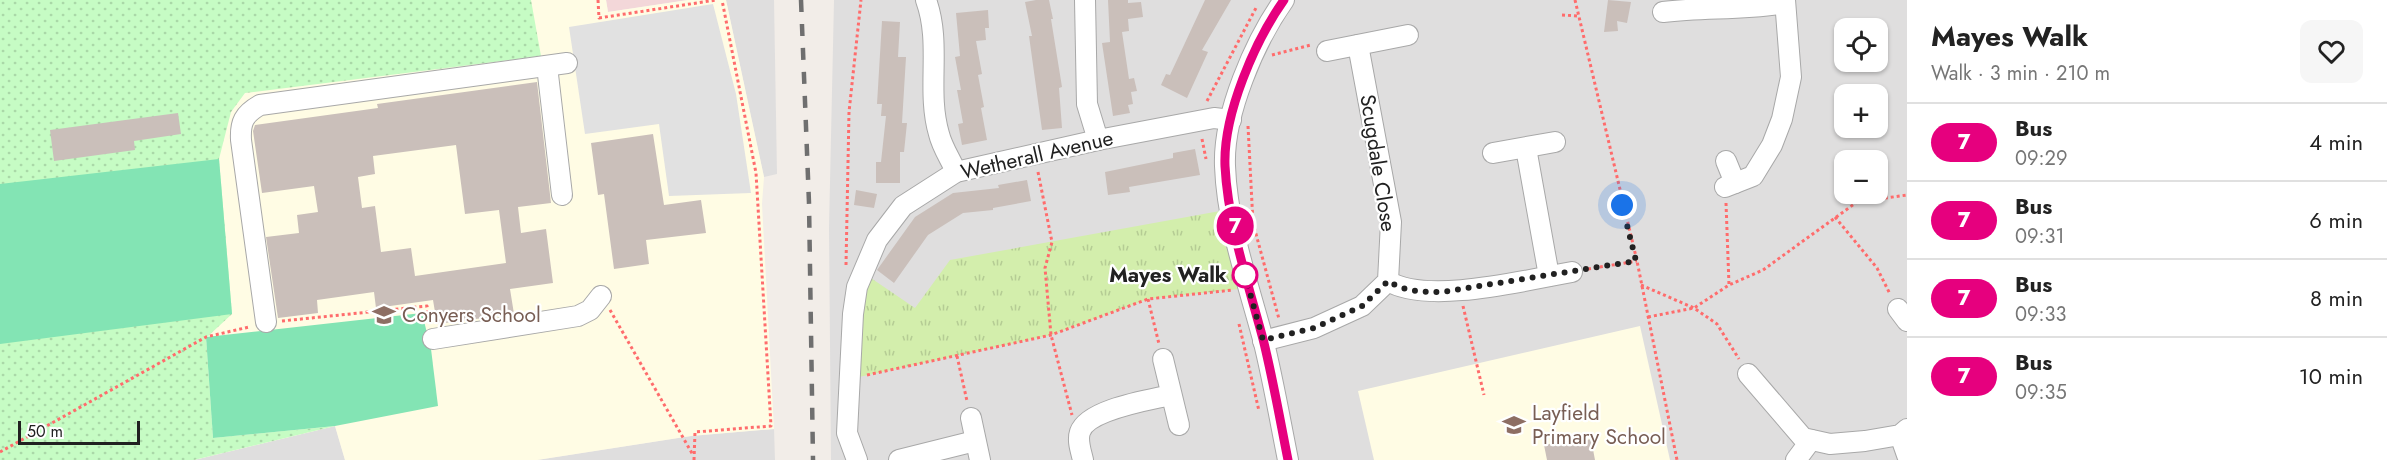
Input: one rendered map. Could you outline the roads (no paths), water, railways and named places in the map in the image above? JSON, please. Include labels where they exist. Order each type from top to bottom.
[{"type":"street","points":[[926,0],[934,32],[935,108],[939,134],[956,172]]},
{"type":"street","points":[[1085,0],[1087,104],[1098,140]]},
{"type":"street","points":[[1284,0],[1254,51],[1238,91],[1240,118],[1225,164],[1231,209],[1248,288],[1263,340],[1288,460]]},
{"type":"street","points":[[1674,7],[1752,9],[1785,1],[1791,76],[1782,119],[1772,145],[1753,176],[1730,185],[1726,161]]},
{"type":"street","points":[[1327,51],[1408,35]]},
{"type":"street","name":"Scugdale Close","points":[[1358,45],[1391,222],[1388,281]]},
{"type":"street","points":[[266,322],[241,140],[240,125],[248,112],[260,105],[567,63]]},
{"type":"street","points":[[547,66],[562,195]]},
{"type":"street","name":"Wetherall Avenue","points":[[857,460],[847,433],[853,314],[862,273],[877,240],[903,206],[956,172],[1098,140],[1214,118],[1240,118]]},
{"type":"street","points":[[1493,153],[1555,142]]},
{"type":"street","points":[[1526,148],[1549,276]]},
{"type":"street","points":[[1263,340],[1314,328],[1362,306],[1388,281],[1400,289],[1418,292],[1459,289],[1572,272]]},
{"type":"street","points":[[433,339],[578,316],[590,310],[601,296]]},
{"type":"street","points":[[1162,359],[1179,424]]},
{"type":"street","points":[[1760,378],[1803,438],[1830,444],[1904,432],[1907,455]]},
{"type":"street","points":[[1081,453],[1080,432],[1088,421],[1127,405],[1171,395]]},
{"type":"street","points":[[899,460],[977,451],[971,418]]},
{"type":"street","points":[[1796,460],[1811,440]]},
{"type":"railway","points":[[801,0],[809,203],[813,460]]},
{"type":"place","name":"Mayes Walk","points":[[1245,275]]},
{"type":"place","name":"Conyers School","points":[[384,315]]},
{"type":"place","name":"Layfield Primary School","points":[[1514,425]]}]
